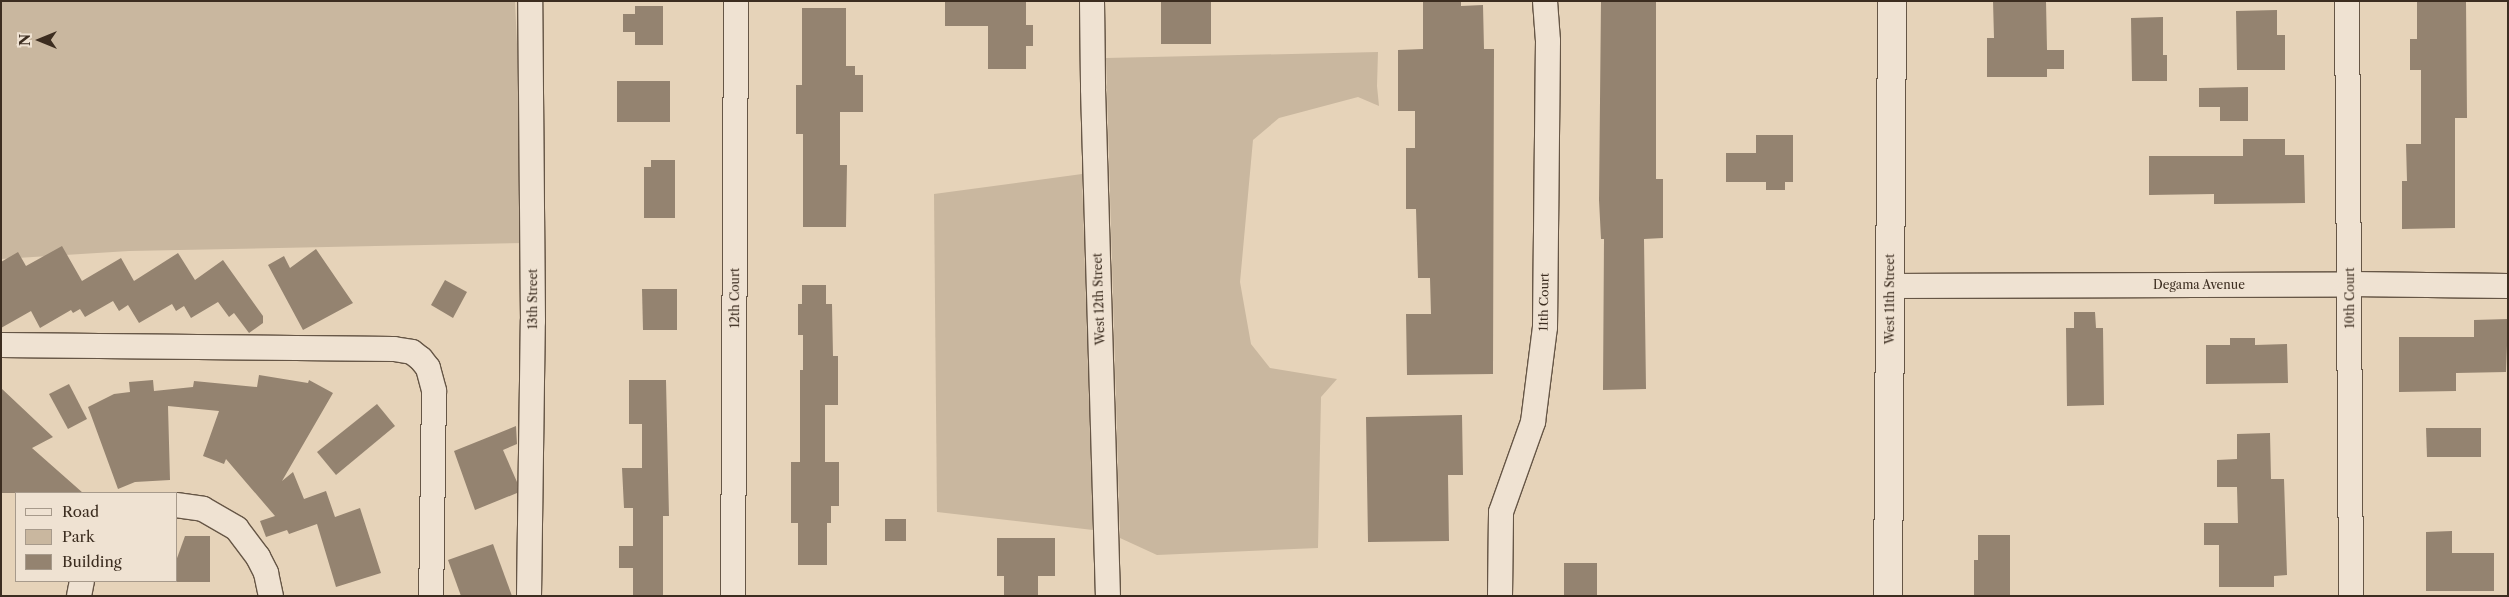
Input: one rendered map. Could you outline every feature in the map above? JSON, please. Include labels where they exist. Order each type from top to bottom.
[{"type":"main road","name":"West 11th Street","points":[[1888,596],[1892,1]]},
{"type":"street","name":"13th Street","points":[[529,596],[534,321],[530,1]]},
{"type":"street","name":"12th Court","points":[[733,596],[736,1]]},
{"type":"street","name":"West 12th Street","points":[[1092,1],[1093,99],[1108,596]]},
{"type":"street","name":"11th Court","points":[[1500,596],[1501,512],[1533,422],[1545,327],[1548,42],[1545,1]]},
{"type":"street","name":"10th Court","points":[[2347,1],[2351,596]]},
{"type":"street","name":"Degama Avenue","points":[[1890,286],[2350,284],[2508,286]]},
{"type":"street","points":[[1,345],[394,349],[412,352],[428,368],[434,390],[431,596]]},
{"type":"street","points":[[178,505],[203,509],[237,529],[258,557],[266,573],[271,596]]},
{"type":"street","points":[[79,596],[82,582]]},
{"type":"green space","points":[[1,1],[515,1],[526,243],[129,251],[1,259]]},
{"type":"green space","points":[[1378,52],[1377,86],[1379,106],[1358,97],[1279,118],[1253,140],[1240,282],[1251,344],[1270,368],[1337,379],[1321,397],[1318,548],[1157,555],[1120,538],[1106,58]]},
{"type":"green space","points":[[1082,174],[1093,530],[937,512],[934,194]]},
{"type":"building","points":[[945,1],[1026,1],[1026,25],[1033,25],[1033,46],[1026,46],[1026,69],[988,69],[988,26],[945,26]]},
{"type":"building","points":[[1161,1],[1211,1],[1211,44],[1161,44]]},
{"type":"building","points":[[1423,1],[1461,1],[1461,6],[1483,5],[1484,49],[1494,49],[1493,374],[1407,375],[1406,314],[1431,314],[1430,278],[1418,278],[1416,209],[1406,209],[1406,148],[1415,148],[1415,111],[1398,111],[1398,50],[1423,49]]},
{"type":"building","points":[[1601,1],[1656,1],[1656,179],[1663,179],[1663,238],[1644,239],[1646,389],[1603,390],[1604,239],[1601,239],[1599,200]]},
{"type":"building","points":[[1993,1],[2046,1],[2047,50],[2064,50],[2064,69],[2047,69],[2047,77],[1987,77],[1987,38],[1994,38]]},
{"type":"building","points":[[2417,1],[2466,1],[2467,118],[2455,118],[2455,228],[2402,229],[2402,181],[2407,181],[2406,144],[2421,144],[2421,70],[2410,70],[2410,39],[2417,39]]},
{"type":"building","points":[[635,6],[663,6],[663,45],[635,45],[635,32],[623,32],[623,14],[635,14]]},
{"type":"building","points":[[802,8],[846,8],[846,66],[855,66],[855,75],[863,75],[863,112],[840,112],[840,165],[847,165],[846,227],[803,227],[803,134],[796,134],[796,85],[802,85]]},
{"type":"building","points":[[2277,10],[2277,35],[2285,35],[2285,70],[2237,70],[2236,11]]},
{"type":"building","points":[[2163,17],[2163,55],[2167,55],[2167,81],[2132,81],[2131,18]]},
{"type":"building","points":[[617,81],[670,81],[670,122],[617,122]]},
{"type":"building","points":[[2248,87],[2248,121],[2220,121],[2220,107],[2199,107],[2199,88]]},
{"type":"building","points":[[1756,135],[1793,135],[1793,182],[1785,182],[1785,190],[1766,190],[1766,182],[1726,182],[1726,153],[1756,153]]},
{"type":"building","points":[[2243,139],[2285,139],[2285,155],[2304,155],[2305,203],[2214,204],[2214,194],[2149,195],[2149,156],[2243,156]]},
{"type":"building","points":[[651,160],[675,160],[675,218],[644,218],[644,167],[651,167]]},
{"type":"building","points":[[62,246],[82,281],[121,258],[134,281],[178,253],[195,280],[223,260],[263,316],[263,323],[249,333],[234,313],[229,317],[218,302],[191,318],[184,306],[176,311],[172,304],[139,323],[128,305],[119,311],[113,301],[85,317],[80,309],[73,313],[71,310],[40,328],[31,311],[1,328],[1,262],[18,252],[26,266]]},
{"type":"building","points":[[316,249],[353,303],[303,330],[268,265],[284,256],[290,268]]},
{"type":"building","points":[[445,280],[467,292],[453,318],[431,305]]},
{"type":"building","points":[[802,285],[826,285],[826,304],[832,304],[833,356],[838,356],[838,405],[825,405],[825,462],[839,462],[839,506],[831,506],[831,523],[827,523],[827,565],[798,565],[798,523],[791,523],[791,462],[800,462],[800,370],[803,370],[803,335],[798,335],[798,304],[802,304]]},
{"type":"building","points":[[642,289],[677,289],[677,330],[643,330]]},
{"type":"building","points":[[2074,312],[2095,312],[2096,328],[2103,328],[2104,405],[2067,406],[2066,328],[2074,328]]},
{"type":"building","points":[[2508,319],[2506,372],[2456,373],[2456,391],[2399,392],[2399,337],[2474,337],[2474,320]]},
{"type":"building","points":[[2230,338],[2255,338],[2255,345],[2287,344],[2288,383],[2206,384],[2206,345],[2230,345]]},
{"type":"building","points":[[259,375],[308,383],[309,380],[333,393],[282,481],[293,472],[304,499],[326,491],[335,517],[360,508],[381,573],[336,587],[317,524],[289,534],[287,530],[266,537],[260,521],[275,516],[226,459],[224,464],[203,456],[219,411],[168,406],[170,480],[135,482],[118,489],[88,407],[114,394],[130,392],[129,382],[153,380],[154,391],[193,387],[194,381],[257,387]]},
{"type":"building","points":[[629,380],[666,380],[669,516],[663,516],[663,596],[633,596],[633,568],[619,568],[619,546],[633,546],[633,508],[624,508],[622,468],[642,468],[642,424],[629,424]]},
{"type":"building","points":[[69,384],[87,419],[68,429],[49,394]]},
{"type":"building","points":[[1,388],[53,437],[32,448],[82,492],[1,493]]},
{"type":"building","points":[[377,404],[395,426],[336,475],[317,452]]},
{"type":"building","points":[[1462,415],[1463,475],[1448,475],[1449,541],[1368,542],[1366,417]]},
{"type":"building","points":[[516,426],[517,444],[503,450],[517,482],[517,493],[475,510],[454,451]]},
{"type":"building","points":[[2426,428],[2481,428],[2481,457],[2427,457]]},
{"type":"building","points":[[2270,433],[2271,479],[2284,479],[2287,575],[2274,576],[2274,587],[2219,587],[2219,545],[2204,545],[2204,523],[2238,523],[2237,487],[2217,487],[2217,460],[2237,459],[2237,434]]},
{"type":"building","points":[[885,519],[906,519],[906,541],[885,541]]},
{"type":"building","points":[[2452,531],[2452,553],[2494,553],[2494,591],[2426,591],[2426,532]]},
{"type":"building","points":[[1978,535],[2010,535],[2010,596],[1974,596],[1974,560],[1978,560]]},
{"type":"building","points":[[185,536],[210,536],[210,582],[178,582],[178,555]]},
{"type":"building","points":[[997,538],[1055,538],[1055,576],[1038,576],[1038,596],[1004,596],[1004,576],[997,576]]},
{"type":"building","points":[[493,544],[512,596],[461,596],[448,560]]},
{"type":"building","points":[[1564,563],[1597,563],[1597,596],[1564,596]]}]
